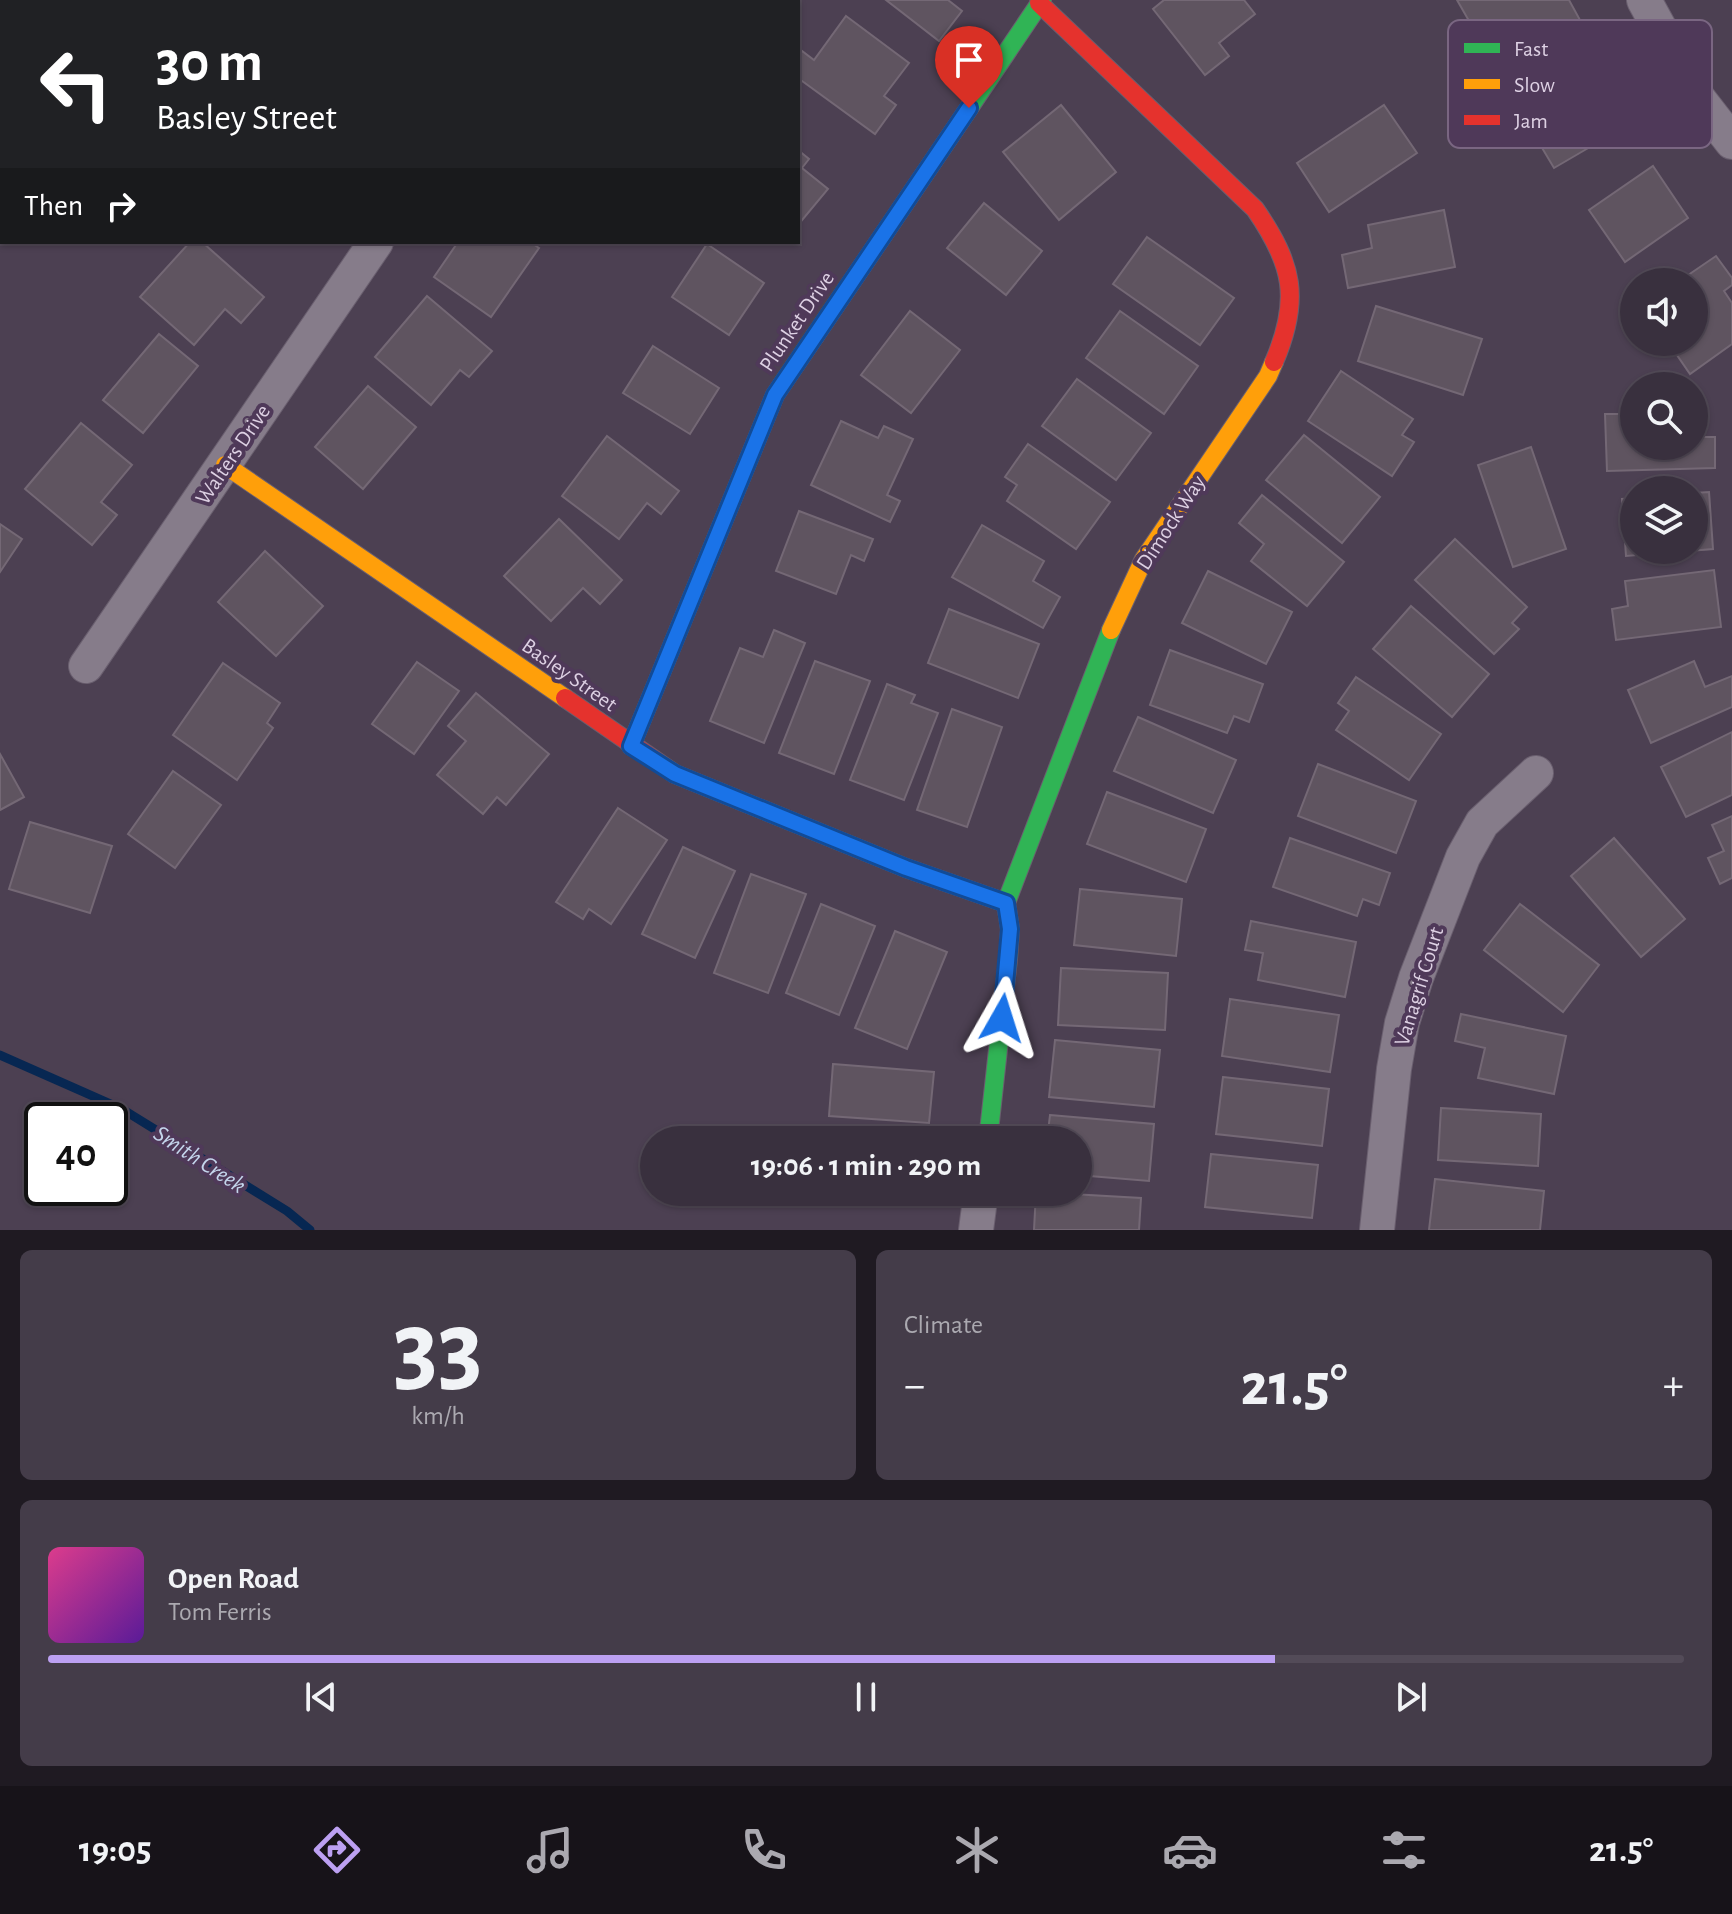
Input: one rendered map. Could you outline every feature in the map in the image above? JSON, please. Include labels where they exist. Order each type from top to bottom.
[{"type":"street","points":[[1644,0],[1655,20]]},
{"type":"street","name":"Plunket Drive","points":[[631,746],[775,395],[1041,2]]},
{"type":"street","name":"Dimock Way","points":[[990,1126],[1008,959],[1010,929],[1006,903],[1118,611],[1144,559],[1268,376],[1284,344],[1289,311],[1290,274],[1279,243],[1255,209],[1041,2]]},
{"type":"street","points":[[1712,116],[1732,142]]},
{"type":"street","name":"Walters Drive","points":[[86,666],[375,244]]},
{"type":"street","name":"Basley Street","points":[[225,465],[675,774],[906,868],[1006,903]]},
{"type":"street","name":"Vanagrif Court","points":[[1377,1230],[1394,1069],[1402,1023],[1416,978],[1463,857],[1482,823],[1536,773]]},
{"type":"street","points":[[976,1230],[979,1206]]},
{"type":"building","points":[[886,0],[948,0],[962,11],[939,41]]},
{"type":"building","points":[[1164,0],[1244,0],[1255,14],[1219,43],[1229,56],[1205,75],[1153,9]]},
{"type":"building","points":[[1457,0],[1569,0],[1580,20],[1468,20]]},
{"type":"building","points":[[846,16],[909,63],[884,96],[896,105],[875,134],[800,79],[802,51],[814,60]]},
{"type":"building","points":[[1061,105],[1116,172],[1059,220],[1003,152]]},
{"type":"building","points":[[1384,105],[1417,153],[1329,212],[1297,163]]},
{"type":"building","points":[[1542,148],[1588,148],[1554,168]]},
{"type":"building","points":[[800,152],[809,159],[802,168],[828,189],[800,223]]},
{"type":"building","points":[[1653,166],[1688,218],[1625,262],[1589,210]]},
{"type":"building","points":[[984,203],[1042,251],[1006,295],[947,248]]},
{"type":"building","points":[[1444,210],[1455,267],[1348,288],[1342,255],[1372,248],[1368,225]]},
{"type":"building","points":[[1147,237],[1234,298],[1200,345],[1113,284]]},
{"type":"building","points":[[188,244],[204,244],[264,297],[241,323],[225,309],[194,345],[140,297]]},
{"type":"building","points":[[457,244],[533,244],[539,248],[491,317],[434,277]]},
{"type":"building","points":[[707,244],[764,283],[729,335],[672,297]]},
{"type":"building","points":[[1716,256],[1732,278],[1732,285],[1724,291],[1732,303],[1732,344],[1689,372],[1678,356],[1708,356],[1708,268],[1698,268]]},
{"type":"building","points":[[427,296],[492,351],[469,377],[460,370],[431,405],[375,357]]},
{"type":"building","points":[[1376,306],[1482,339],[1463,395],[1358,361]]},
{"type":"building","points":[[910,311],[960,350],[911,413],[861,375]]},
{"type":"building","points":[[1120,311],[1198,366],[1164,414],[1086,358]]},
{"type":"building","points":[[159,334],[198,366],[143,433],[103,400]]},
{"type":"building","points":[[653,346],[719,388],[690,434],[623,393]]},
{"type":"building","points":[[1341,371],[1413,419],[1402,435],[1414,442],[1392,476],[1308,421]]},
{"type":"building","points":[[1077,379],[1151,433],[1116,480],[1042,426]]},
{"type":"building","points":[[368,386],[416,427],[363,489],[315,447]]},
{"type":"building","points":[[1605,414],[1620,414],[1620,460],[1708,460],[1708,437],[1715,437],[1715,468],[1607,471]]},
{"type":"building","points":[[841,421],[878,438],[884,426],[913,439],[887,495],[900,501],[890,522],[811,485]]},
{"type":"building","points":[[81,423],[132,465],[101,502],[117,515],[92,545],[25,489]]},
{"type":"building","points":[[1304,435],[1380,497],[1342,543],[1266,480]]},
{"type":"building","points":[[607,436],[679,491],[661,514],[647,503],[619,539],[562,496]]},
{"type":"building","points":[[1028,444],[1110,502],[1076,549],[1007,501],[1017,485],[1005,477]]},
{"type":"building","points":[[1531,447],[1566,549],[1513,567],[1478,465]]},
{"type":"building","points":[[1708,492],[1713,549],[1708,549]]},
{"type":"building","points":[[1262,495],[1344,562],[1307,606],[1251,561],[1264,544],[1239,523]]},
{"type":"building","points":[[799,511],[873,539],[864,561],[851,555],[836,594],[776,571]]},
{"type":"building","points":[[559,519],[622,580],[600,604],[583,588],[551,621],[504,576]]},
{"type":"building","points":[[0,524],[22,539],[0,572]]},
{"type":"building","points":[[982,525],[1044,561],[1033,581],[1060,597],[1043,628],[952,577]]},
{"type":"building","points":[[1455,539],[1527,607],[1512,623],[1519,629],[1494,654],[1415,580]]},
{"type":"building","points":[[265,551],[323,606],[276,656],[218,602]]},
{"type":"building","points":[[1714,570],[1721,627],[1616,640],[1612,609],[1628,606],[1625,581]]},
{"type":"building","points":[[1208,571],[1292,612],[1266,664],[1182,623]]},
{"type":"building","points":[[1411,606],[1489,674],[1452,717],[1373,649]]},
{"type":"building","points":[[949,609],[1039,644],[1018,698],[928,663]]},
{"type":"building","points":[[774,630],[805,643],[764,743],[710,721],[740,648],[763,657]]},
{"type":"building","points":[[1170,650],[1263,684],[1249,722],[1234,716],[1227,733],[1150,705]]},
{"type":"building","points":[[815,661],[870,681],[834,774],[779,753]]},
{"type":"building","points":[[1694,661],[1705,687],[1732,676],[1732,707],[1651,743],[1628,690]]},
{"type":"building","points":[[417,662],[459,691],[414,754],[372,724]]},
{"type":"building","points":[[223,663],[280,703],[267,723],[273,728],[237,780],[173,735]]},
{"type":"building","points":[[1356,677],[1441,734],[1409,780],[1336,730],[1349,711],[1338,703]]},
{"type":"building","points":[[887,684],[915,695],[911,703],[938,713],[904,800],[850,780]]},
{"type":"building","points":[[476,693],[549,754],[506,805],[497,797],[483,814],[437,775],[466,741],[448,726]]},
{"type":"building","points":[[952,709],[1002,727],[967,827],[917,810]]},
{"type":"building","points":[[1138,717],[1236,760],[1213,813],[1114,771]]},
{"type":"building","points":[[1732,732],[1732,795],[1686,817],[1661,767]]},
{"type":"building","points":[[0,754],[24,797],[0,810]]},
{"type":"building","points":[[1318,764],[1416,801],[1396,853],[1298,816]]},
{"type":"building","points":[[173,771],[221,805],[175,868],[128,834]]},
{"type":"building","points":[[1107,792],[1206,829],[1186,882],[1087,844]]},
{"type":"building","points":[[618,808],[667,840],[611,924],[589,909],[583,919],[556,902]]},
{"type":"building","points":[[1732,816],[1732,878],[1720,884],[1708,858],[1724,851],[1712,825]]},
{"type":"building","points":[[30,822],[112,846],[90,913],[9,889]]},
{"type":"building","points":[[1290,838],[1390,873],[1379,905],[1363,899],[1357,916],[1273,887]]},
{"type":"building","points":[[1614,838],[1685,919],[1641,957],[1571,876]]},
{"type":"building","points":[[683,847],[735,871],[695,958],[642,934]]},
{"type":"building","points":[[751,874],[806,894],[768,993],[714,973]]},
{"type":"building","points":[[1080,889],[1182,899],[1176,956],[1074,945]]},
{"type":"building","points":[[821,904],[875,926],[839,1015],[786,993]]},
{"type":"building","points":[[1520,904],[1599,965],[1563,1012],[1484,950]]},
{"type":"building","points":[[1251,921],[1356,942],[1345,997],[1258,980],[1263,953],[1245,950]]},
{"type":"building","points":[[895,931],[947,952],[907,1049],[855,1028]]},
{"type":"building","points":[[1061,968],[1168,973],[1165,1030],[1058,1025]]},
{"type":"building","points":[[1230,999],[1339,1015],[1330,1072],[1222,1056]]},
{"type":"building","points":[[1461,1014],[1566,1036],[1554,1094],[1478,1078],[1485,1048],[1455,1041]]},
{"type":"building","points":[[1055,1040],[1160,1050],[1154,1107],[1049,1097]]},
{"type":"building","points":[[833,1064],[934,1072],[929,1123],[829,1116]]},
{"type":"building","points":[[1223,1077],[1329,1089],[1322,1146],[1216,1134]]},
{"type":"building","points":[[1441,1108],[1541,1114],[1538,1166],[1438,1160]]},
{"type":"building","points":[[1050,1115],[1154,1124],[1149,1181],[1092,1176],[1092,1126],[1049,1126]]},
{"type":"building","points":[[1211,1154],[1318,1165],[1312,1218],[1205,1207]]},
{"type":"building","points":[[1435,1179],[1544,1191],[1540,1230],[1429,1230]]},
{"type":"building","points":[[1092,1195],[1141,1198],[1139,1230],[1034,1230],[1035,1206],[1092,1206]]},
{"type":"waterway","name":"Smith Creek","points":[[0,1055],[122,1109],[287,1211],[310,1230]]},
{"type":"traffic: fast","points":[[815,336],[1042,0]]},
{"type":"traffic: fast","points":[[990,1126],[1008,959],[1010,929],[1006,903],[1111,630]]},
{"type":"traffic: slow","points":[[631,746],[775,395],[815,336]]},
{"type":"traffic: slow","points":[[1111,630],[1144,559],[1268,376],[1274,362]]},
{"type":"traffic: slow","points":[[225,465],[565,698]]},
{"type":"traffic: jam","points":[[1039,3],[1255,209],[1278,247],[1289,282],[1288,319],[1274,362]]},
{"type":"traffic: jam","points":[[565,698],[675,774],[906,868],[1006,903]]},
{"type":"route","points":[[969,108],[775,395],[631,746],[675,774],[906,868],[1006,903],[1010,929],[1002,1018]]}]
